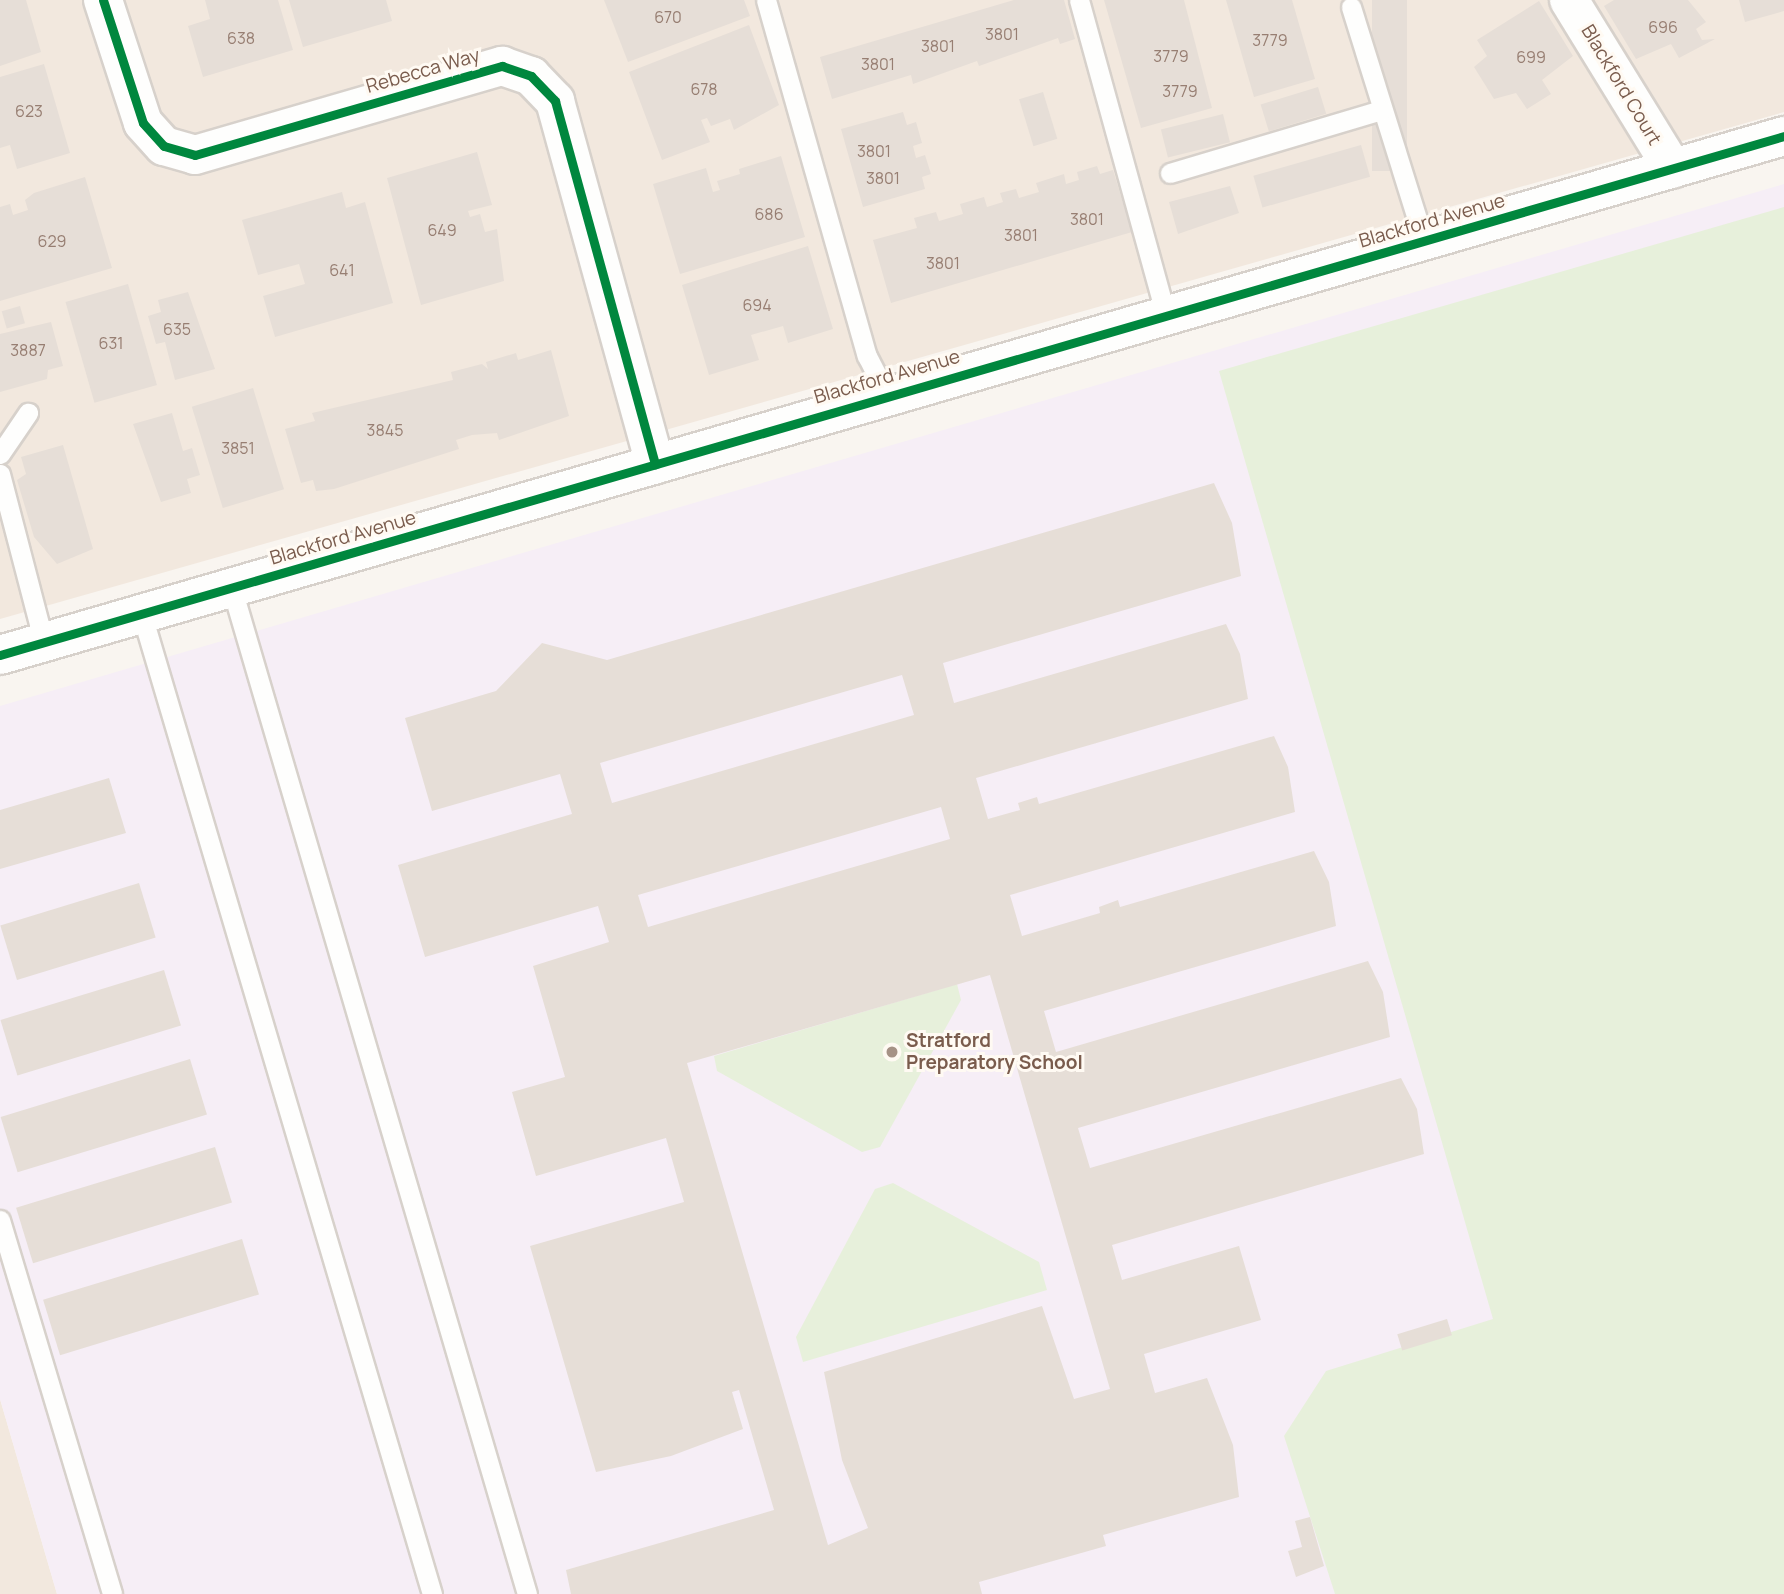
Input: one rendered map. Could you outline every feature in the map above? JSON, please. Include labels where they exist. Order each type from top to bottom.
[{"type":"street","name":"Rebecca Way","points":[[103,0],[143,124],[164,146],[195,155],[502,66],[531,76],[555,101],[655,464]]},
{"type":"street","name":"Blackford Court","points":[[1569,0],[1673,169]]},
{"type":"street","name":"Blackford Avenue","points":[[0,655],[1784,136]]},
{"type":"lane","points":[[766,0],[867,356],[887,395]]},
{"type":"lane","points":[[1079,0],[1166,315]]},
{"type":"lane","points":[[1351,8],[1424,242]]},
{"type":"lane","points":[[1170,173],[1381,110]]},
{"type":"lane","points":[[0,454],[28,413]]},
{"type":"lane","points":[[0,474],[44,643]]},
{"type":"lane","points":[[232,589],[527,1594]]},
{"type":"lane","points":[[142,615],[432,1594]]},
{"type":"lane","points":[[0,1220],[112,1594]]},
{"type":"shaded area","points":[[0,0],[1784,0],[1784,112],[0,619]]},
{"type":"shaded area","name":"Stratford Preparatory School","points":[[1784,184],[1784,1594],[57,1594],[0,1399],[0,706]]},
{"type":"shaded area","points":[[0,1399],[57,1594],[0,1594]]},
{"type":"green space","points":[[1784,207],[1784,1594],[1335,1594],[1284,1436],[1326,1371],[1493,1319],[1219,371]]},
{"type":"green space","points":[[957,984],[961,1000],[880,1147],[862,1152],[717,1071],[714,1056]]},
{"type":"green space","points":[[893,1183],[1039,1262],[1047,1290],[803,1362],[796,1337],[875,1189]]},
{"type":"building","points":[[0,0],[26,0],[41,52],[0,66]]},
{"type":"building","points":[[205,0],[278,0],[293,50],[203,77],[188,26],[210,19]]},
{"type":"building","points":[[289,0],[386,0],[392,21],[303,47]]},
{"type":"building","points":[[604,0],[744,0],[750,16],[628,62]]},
{"type":"building","points":[[1014,0],[1064,0],[1075,39],[1060,44],[1058,38],[979,66],[977,61],[913,84],[911,75],[832,99],[820,57]]},
{"type":"building","points":[[1104,0],[1184,0],[1212,108],[1141,128]]},
{"type":"building","points":[[1226,0],[1292,0],[1315,79],[1254,97]]},
{"type":"building","points":[[1372,0],[1407,0],[1407,171],[1372,171]]},
{"type":"building","points":[[1614,0],[1688,0],[1706,22],[1696,29],[1702,40],[1715,39],[1679,58],[1671,44],[1636,59],[1604,6]]},
{"type":"building","points":[[1739,0],[1784,0],[1784,11],[1745,22]]},
{"type":"building","points":[[1539,1],[1573,56],[1542,80],[1551,94],[1527,109],[1516,93],[1494,99],[1474,67],[1487,56],[1477,40]]},
{"type":"building","points":[[749,25],[779,105],[734,130],[730,119],[711,126],[707,118],[701,120],[710,142],[662,160],[629,72]]},
{"type":"building","points":[[44,64],[70,153],[17,169],[10,145],[0,148],[0,77]]},
{"type":"building","points":[[1318,87],[1326,114],[1269,131],[1261,105]]},
{"type":"building","points":[[1043,92],[1057,139],[1033,146],[1019,99]]},
{"type":"building","points":[[903,112],[907,125],[916,122],[922,143],[913,146],[916,158],[925,155],[931,174],[922,177],[925,189],[863,207],[841,129]]},
{"type":"building","points":[[1223,114],[1230,142],[1168,158],[1161,129]]},
{"type":"building","points":[[1361,145],[1370,177],[1262,208],[1253,176]]},
{"type":"building","points":[[477,152],[492,205],[468,211],[470,217],[480,214],[485,232],[497,229],[504,281],[421,305],[387,178]]},
{"type":"building","points":[[781,156],[805,237],[680,274],[653,184],[706,168],[713,192],[720,190],[717,181],[740,174],[739,169]]},
{"type":"building","points":[[1097,166],[1100,174],[1113,170],[1132,232],[891,303],[873,240],[917,228],[914,218],[936,212],[939,221],[963,214],[960,204],[984,197],[987,207],[1003,202],[1000,193],[1016,189],[1019,198],[1039,192],[1036,183],[1064,174],[1066,184],[1079,180],[1077,172]]},
{"type":"building","points":[[85,177],[112,268],[0,301],[0,207],[10,204],[13,215],[28,210],[25,200],[34,193]]},
{"type":"building","points":[[1230,186],[1239,213],[1178,234],[1169,202]]},
{"type":"building","points":[[342,192],[346,208],[365,202],[393,303],[275,337],[263,296],[305,284],[299,264],[258,275],[242,220]]},
{"type":"building","points":[[808,246],[833,329],[788,343],[783,326],[751,335],[759,360],[709,375],[682,285]]},
{"type":"building","points":[[128,284],[157,385],[94,403],[66,302]]},
{"type":"building","points":[[188,292],[215,369],[175,380],[165,342],[156,344],[148,316],[161,312],[158,300]]},
{"type":"building","points":[[20,306],[25,323],[7,329],[2,311]]},
{"type":"building","points":[[51,322],[63,366],[48,370],[47,379],[0,392],[0,334]]},
{"type":"building","points":[[551,350],[569,416],[499,440],[497,433],[472,435],[456,440],[459,449],[334,489],[316,491],[313,480],[301,483],[285,429],[315,421],[312,413],[453,380],[451,372],[482,364],[488,369],[486,362],[516,353],[518,360]]},
{"type":"building","points":[[253,388],[284,489],[223,508],[192,407]]},
{"type":"building","points":[[172,413],[183,451],[192,448],[200,475],[187,479],[191,493],[161,502],[133,424]]},
{"type":"building","points":[[63,445],[93,549],[57,564],[34,537],[17,480],[26,474],[21,457]]},
{"type":"building","points":[[1214,483],[1232,523],[1241,576],[943,663],[954,703],[1226,624],[1240,654],[1248,699],[976,778],[988,819],[1020,810],[1018,803],[1037,797],[1039,804],[1274,736],[1288,767],[1295,812],[1010,895],[1022,936],[1100,913],[1099,907],[1118,900],[1120,907],[1314,851],[1329,882],[1336,926],[1044,1011],[1056,1052],[1368,961],[1383,992],[1390,1037],[1078,1128],[1090,1168],[1401,1078],[1417,1109],[1424,1154],[1112,1245],[1122,1280],[1239,1246],[1261,1320],[1144,1354],[1155,1393],[1207,1378],[1233,1445],[1239,1497],[1103,1535],[1106,1546],[979,1582],[982,1594],[571,1594],[566,1570],[774,1510],[739,1390],[732,1392],[743,1429],[671,1456],[596,1472],[530,1246],[684,1202],[666,1138],[536,1176],[512,1092],[565,1077],[533,966],[609,942],[598,906],[425,957],[398,865],[572,814],[560,774],[432,811],[405,718],[496,691],[542,643],[607,660]],"holes":[[[902,675],[914,715],[612,803],[600,763]],[[941,807],[950,839],[648,927],[638,895]],[[990,975],[1110,1389],[1074,1399],[1042,1306],[824,1372],[842,1460],[868,1528],[828,1545],[687,1063]]]},
{"type":"building","points":[[109,778],[126,833],[0,869],[0,810]]},
{"type":"building","points":[[139,883],[156,938],[17,980],[0,925]]},
{"type":"building","points":[[164,970],[181,1025],[17,1075],[0,1020]]},
{"type":"building","points":[[190,1059],[207,1114],[18,1172],[1,1117]]},
{"type":"building","points":[[215,1147],[232,1202],[33,1263],[16,1208]]},
{"type":"building","points":[[242,1239],[259,1294],[60,1355],[43,1300]]},
{"type":"building","points":[[1447,1319],[1452,1335],[1402,1350],[1397,1334]]},
{"type":"building","points":[[1310,1517],[1324,1566],[1296,1577],[1288,1551],[1302,1547],[1295,1521]]},
{"type":"cycle path","points":[[103,0],[143,123],[164,146],[195,155],[502,66],[531,76],[555,101],[655,464]]},
{"type":"cycle path","points":[[0,655],[1784,136]]},
{"type":"place","name":"Stratford Preparatory School","points":[[892,1052]]}]
